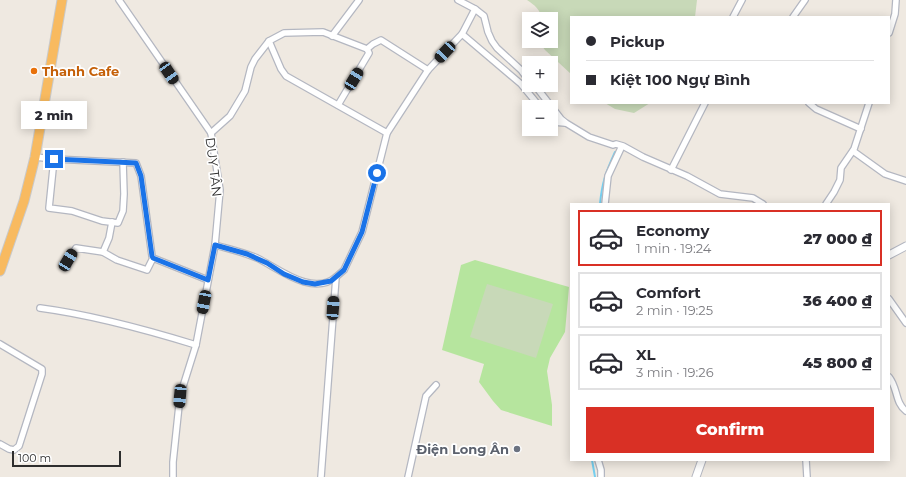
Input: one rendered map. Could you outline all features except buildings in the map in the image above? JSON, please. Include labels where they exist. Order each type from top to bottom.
[{"type":"highway","points":[[0,270],[24,201],[35,157],[62,0]]},
{"type":"street","name":"DUY TÂN","points":[[119,0],[211,133],[220,190],[215,245],[196,345],[180,396],[173,462],[173,477]]},
{"type":"street","points":[[332,36],[359,0]]},
{"type":"street","points":[[458,0],[475,9],[484,16],[488,32],[497,48],[522,71]]},
{"type":"street","points":[[734,16],[742,0]]},
{"type":"street","points":[[794,16],[805,0]]},
{"type":"street","points":[[890,30],[895,14],[896,0]]},
{"type":"street","points":[[215,245],[247,254],[267,263],[284,274],[303,282],[315,284],[331,281],[344,270],[362,232],[387,133],[428,70],[462,34],[475,9]]},
{"type":"street","points":[[211,133],[230,116],[245,91],[251,67],[255,59],[270,41],[284,33],[323,32],[367,49]]},
{"type":"street","points":[[462,34],[521,84],[534,100]]},
{"type":"street","points":[[367,49],[381,40],[428,70]]},
{"type":"street","points":[[270,41],[281,69],[286,76],[387,133]]},
{"type":"street","points":[[338,105],[369,53],[367,49]]},
{"type":"street","points":[[540,92],[561,119],[589,137],[613,145],[621,146],[687,176],[720,194],[753,198],[761,203]]},
{"type":"street","points":[[671,170],[704,104]]},
{"type":"street","points":[[810,104],[816,109],[861,129]]},
{"type":"street","points":[[827,203],[840,180],[841,168],[852,150],[861,129],[869,104]]},
{"type":"street","points":[[558,122],[566,123]]},
{"type":"street","points":[[605,203],[608,176],[621,146]]},
{"type":"street","points":[[852,150],[885,174],[906,181]]},
{"type":"street","points":[[35,157],[136,163],[141,176],[153,258],[147,270],[117,260],[103,252],[76,248],[68,260],[67,267]]},
{"type":"street","points":[[54,159],[49,208],[72,212],[102,221],[118,223],[123,210],[123,162]]},
{"type":"street","points":[[740,197],[741,203]]},
{"type":"street","points":[[103,252],[109,238],[112,222]]},
{"type":"street","points":[[890,254],[906,246]]},
{"type":"street","points":[[153,258],[208,280]]},
{"type":"street","points":[[321,477],[336,277]]},
{"type":"street","points":[[890,300],[906,323]]},
{"type":"street","points":[[40,308],[77,313],[112,321],[196,345]]},
{"type":"street","points":[[0,344],[42,369],[42,374],[19,446],[14,450],[0,444]]},
{"type":"street","points":[[890,378],[900,407],[906,411]]},
{"type":"street","points":[[408,477],[426,396],[436,385]]},
{"type":"street","points":[[598,461],[601,477]]},
{"type":"street","points":[[696,477],[702,461]]},
{"type":"street","points":[[806,461],[807,477]]},
{"type":"green space","points":[[527,0],[697,0],[695,16],[570,16],[570,73],[558,62],[558,56],[552,56],[544,48],[558,48],[558,12],[539,12]]},
{"type":"green space","points":[[607,104],[648,104],[634,113],[615,109]]},
{"type":"green space","points":[[475,260],[569,287],[565,332],[550,358],[547,371],[552,405],[552,426],[501,410],[479,382],[484,364],[442,350],[461,265]]},
{"type":"green space","points":[[487,284],[553,304],[536,358],[470,337]]},
{"type":"waterway","points":[[600,203],[605,177],[615,152]]},
{"type":"waterway","points":[[592,461],[595,477]]},
{"type":"place","name":"Thanh Cafe","points":[[34,71]]},
{"type":"place","name":"Điện Long Ân","points":[[517,449]]},
{"type":"route","points":[[54,159],[136,163],[141,176],[153,258],[208,280],[215,245],[247,254],[267,263],[284,274],[303,282],[315,284],[331,281],[344,270],[362,232],[377,173]]}]
